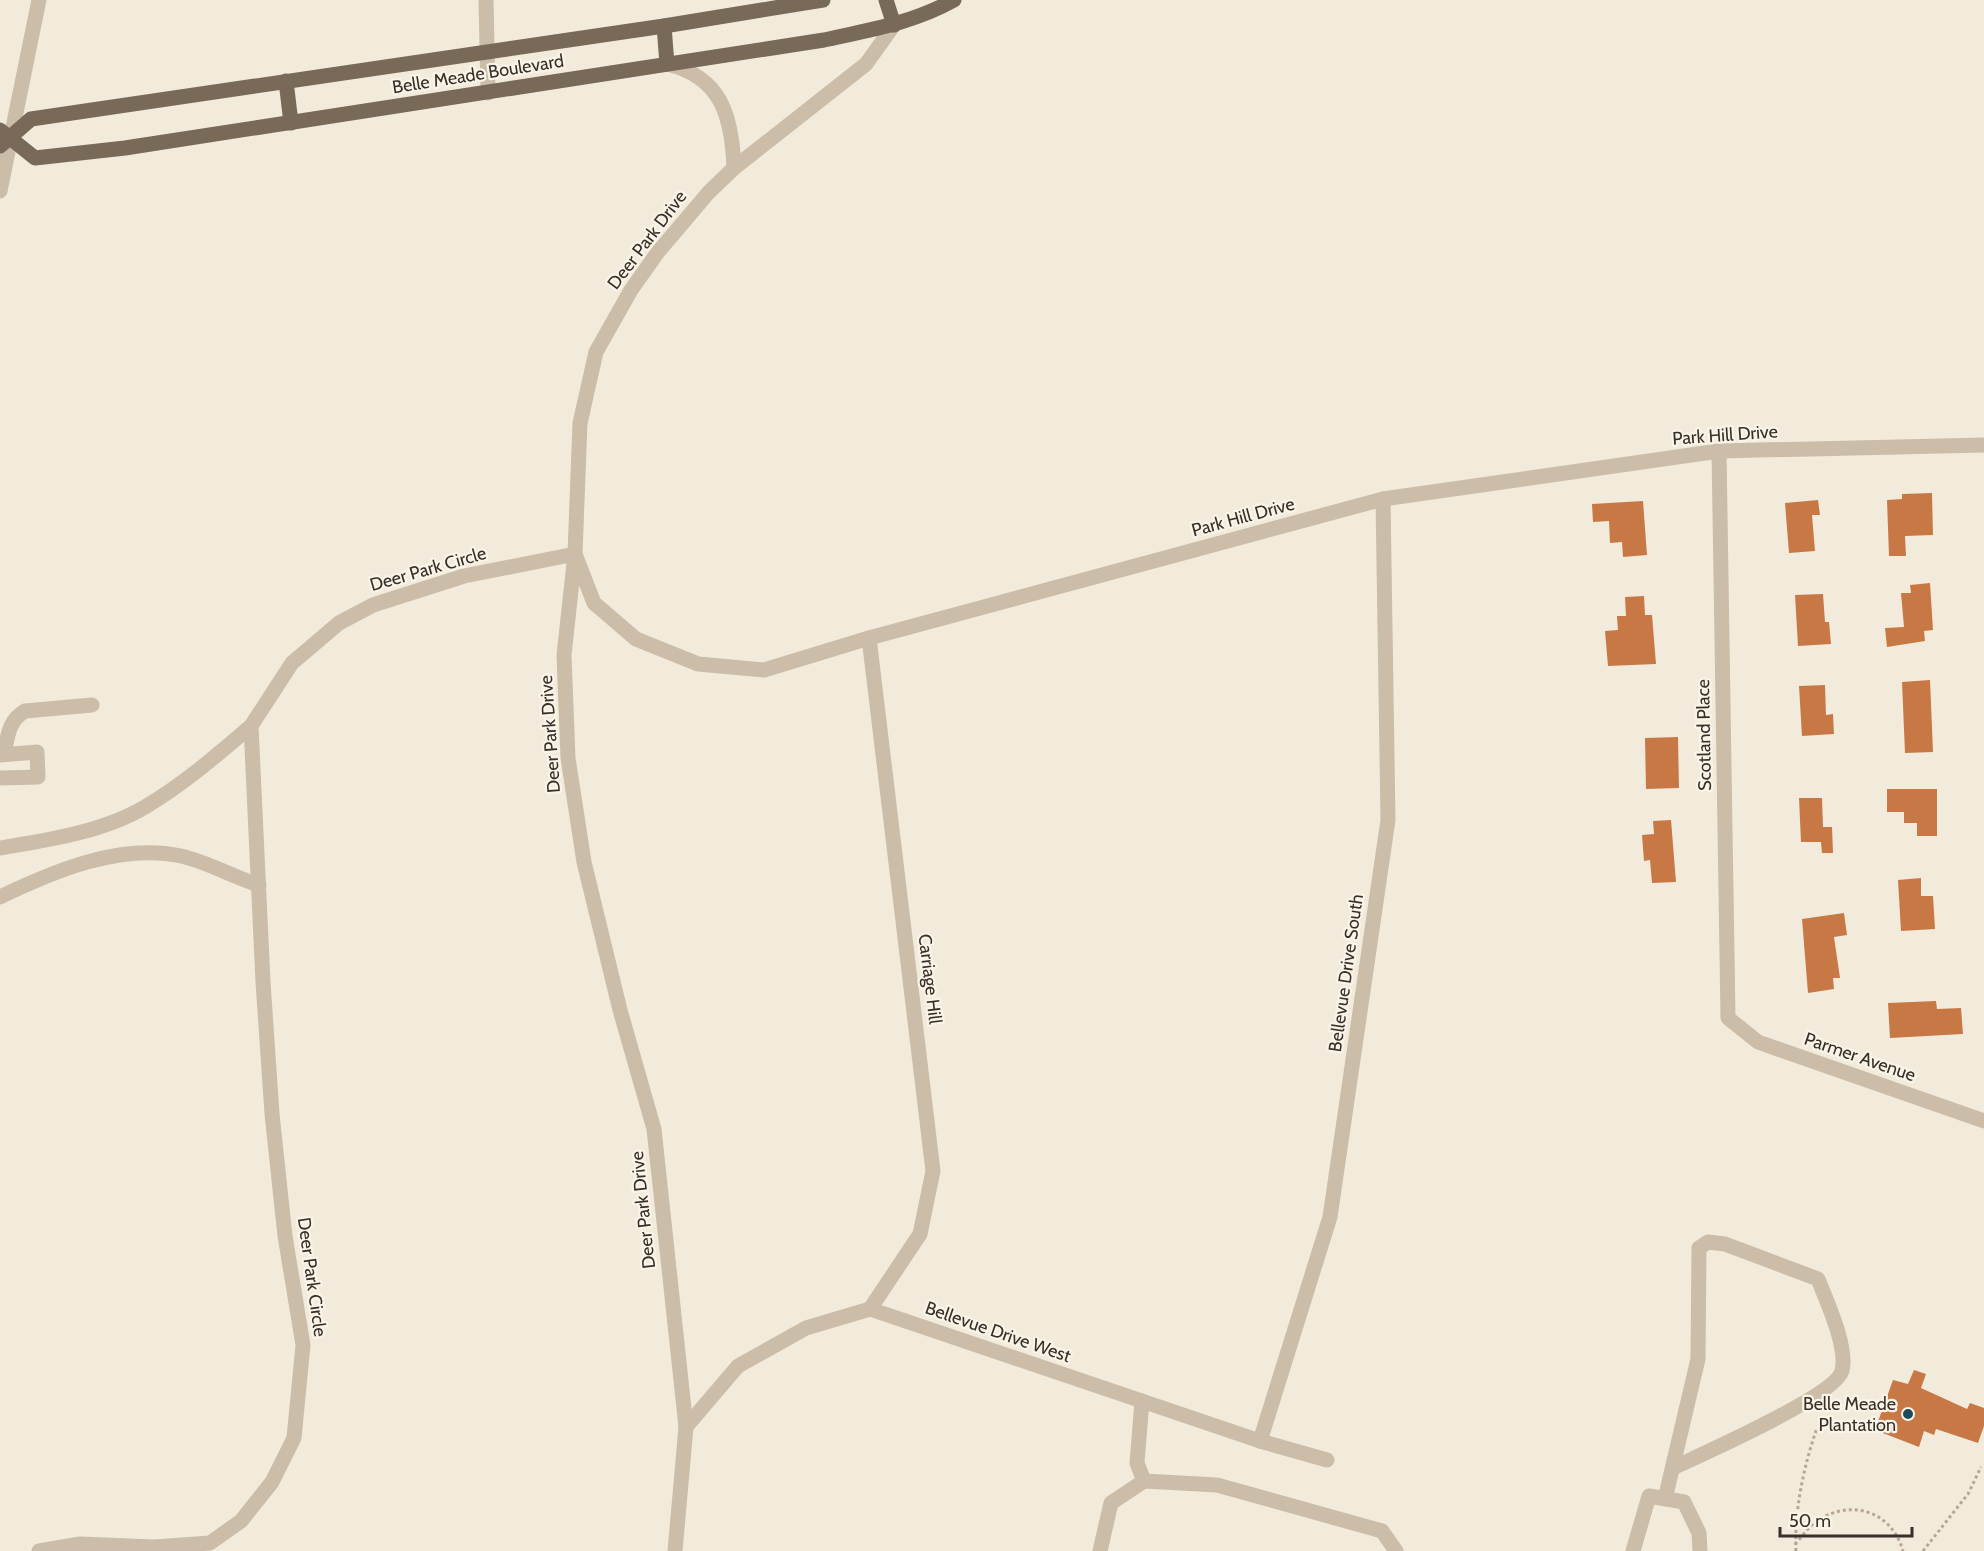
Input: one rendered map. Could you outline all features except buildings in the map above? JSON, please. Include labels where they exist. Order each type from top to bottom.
[{"type":"main road","name":"Belle Meade Boulevard","points":[[823,0],[664,26],[31,118],[3,138],[35,158],[125,148],[824,40],[894,25],[935,11],[954,0]]},
{"type":"main road","points":[[886,0],[894,25]]},
{"type":"main road","points":[[664,26],[667,64]]},
{"type":"main road","points":[[286,81],[291,123]]},
{"type":"street","points":[[0,191],[3,138],[39,0]]},
{"type":"street","points":[[486,0],[488,93]]},
{"type":"street","name":"Deer Park Drive","points":[[675,1551],[686,1427],[654,1129],[621,1015],[584,862],[568,758],[564,655],[575,554],[580,423],[596,352],[631,290],[658,252],[709,192],[734,168],[866,64],[894,25]]},
{"type":"street","points":[[667,64],[697,74],[720,101],[729,119],[734,168]]},
{"type":"street","name":"Park Hill Drive","points":[[575,554],[594,603],[636,639],[698,664],[764,670],[869,638],[1383,500],[1719,451],[1984,445]]},
{"type":"street","name":"Scotland Place","points":[[1719,451],[1728,1018]]},
{"type":"street","name":"Bellevue Drive South","points":[[1260,1441],[1330,1217],[1388,820],[1383,500]]},
{"type":"street","name":"Deer Park Circle","points":[[39,1551],[80,1544],[154,1547],[210,1543],[241,1521],[247,1514],[272,1482],[294,1438],[303,1345],[285,1236],[272,1114],[263,982],[251,726],[292,663],[339,623],[373,605],[464,576],[575,554]]},
{"type":"street","name":"Carriage Hill","points":[[869,638],[933,1171],[920,1234],[870,1309]]},
{"type":"street","points":[[0,778],[38,777],[37,752],[2,755],[9,727],[15,716],[25,711],[92,705]]},
{"type":"street","points":[[0,848],[71,834],[106,824],[144,808],[196,773],[251,726]]},
{"type":"street","points":[[0,897],[55,871],[94,861],[144,853],[182,856],[259,885]]},
{"type":"street","name":"Parmer Avenue","points":[[1728,1018],[1758,1042],[1984,1121]]},
{"type":"street","points":[[1665,1499],[1698,1359],[1699,1248],[1708,1242],[1725,1244],[1818,1279],[1843,1352],[1842,1372],[1830,1386],[1796,1408],[1673,1468]]},
{"type":"street","points":[[686,1427],[738,1366],[806,1328],[870,1309]]},
{"type":"street","name":"Bellevue Drive West","points":[[870,1309],[1260,1441],[1327,1460]]},
{"type":"street","points":[[1142,1401],[1137,1463],[1144,1481]]},
{"type":"street","points":[[1100,1551],[1111,1503],[1144,1481],[1217,1485],[1382,1531],[1396,1551]]},
{"type":"street","points":[[1633,1551],[1649,1496],[1684,1502],[1700,1533],[1700,1551]]},
{"type":"path","points":[[1796,1551],[1795,1532],[1810,1447],[1817,1428]]},
{"type":"path","points":[[1923,1551],[1968,1494],[1981,1467]]},
{"type":"path","points":[[1795,1544],[1814,1523],[1844,1509],[1873,1513],[1890,1523],[1903,1551]]},
{"type":"place","name":"Belle Meade Plantation","points":[[1908,1414]]}]
